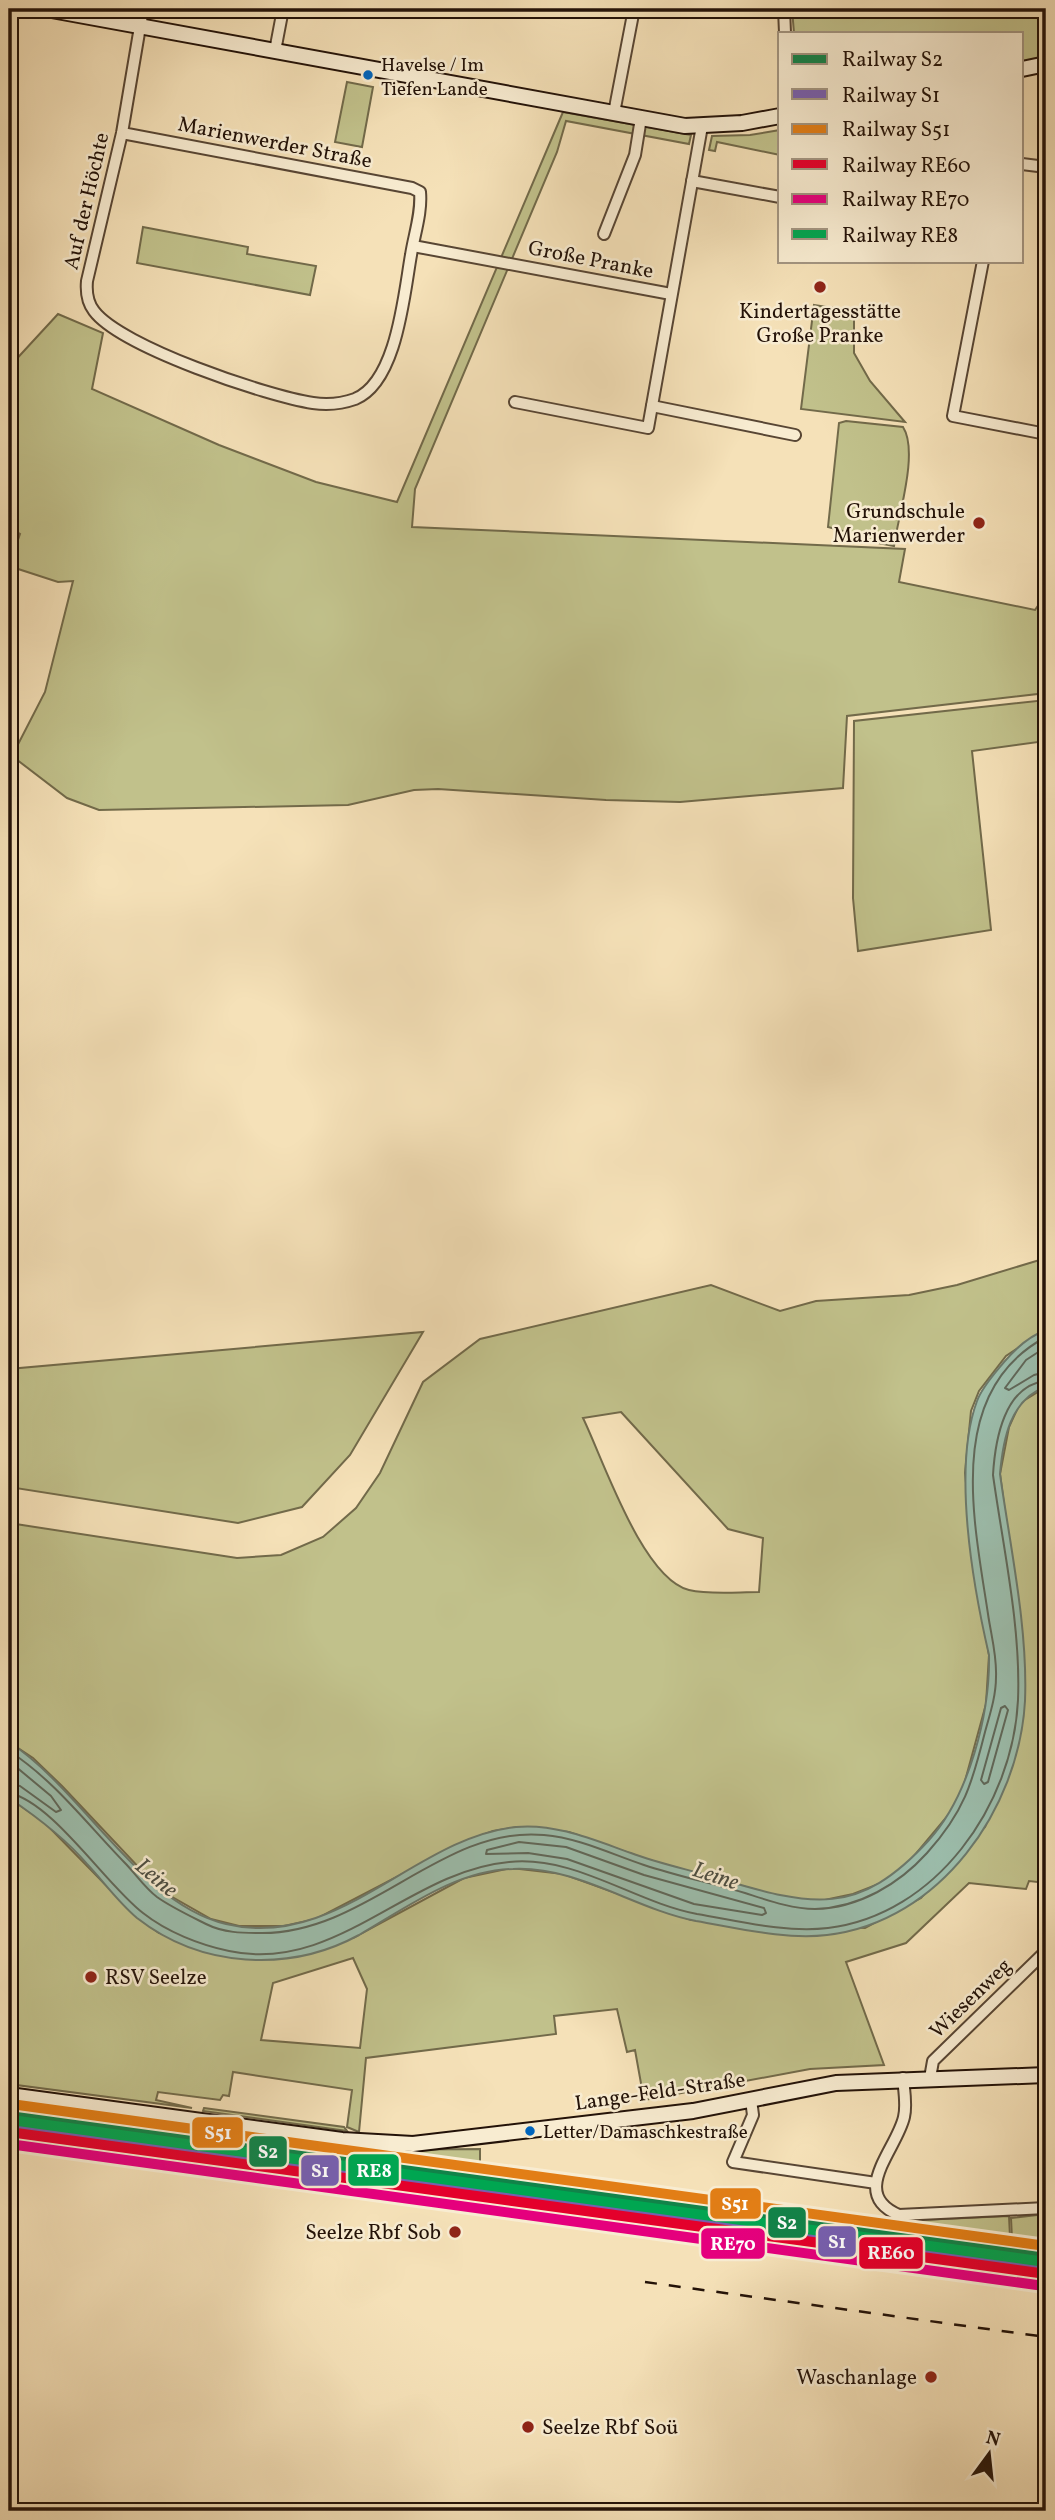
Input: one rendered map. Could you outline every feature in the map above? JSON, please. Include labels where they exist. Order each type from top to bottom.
[{"type":"street","points":[[46,9],[702,127],[778,116]]},
{"type":"street","name":"Auf der Höchte","points":[[143,9],[121,133],[87,281],[89,301],[104,321],[191,366],[247,386],[315,403],[337,404],[356,398],[378,377],[389,356],[412,246],[420,192]]},
{"type":"street","points":[[275,51],[283,9]]},
{"type":"street","points":[[614,113],[634,9]]},
{"type":"street","points":[[784,9],[785,32]]},
{"type":"street","points":[[1024,69],[1046,64]]},
{"type":"street","points":[[604,234],[635,155],[641,118]]},
{"type":"street","name":"Große Pranke","points":[[652,406],[702,127]]},
{"type":"street","name":"Marienwerder Straße","points":[[121,133],[412,188],[420,192]]},
{"type":"street","points":[[1024,164],[1046,167]]},
{"type":"street","points":[[692,181],[778,197]]},
{"type":"street","name":"Große Pranke","points":[[412,246],[671,294]]},
{"type":"street","points":[[983,262],[953,416],[1046,434]]},
{"type":"street","points":[[515,402],[648,428],[652,406],[795,435]]},
{"type":"street","name":"Wiesenweg","points":[[930,2078],[933,2061],[1046,1951]]},
{"type":"street","name":"Lange-Feld-Straße","points":[[9,2095],[369,2143],[413,2144],[652,2116],[836,2083],[903,2078],[1046,2075]]},
{"type":"street","points":[[903,2078],[904,2117],[876,2183],[877,2195],[882,2205],[899,2215],[1046,2208]]},
{"type":"street","points":[[751,2100],[753,2115],[733,2162],[876,2183]]},
{"type":"green space","points":[[792,9],[1046,9],[1046,60],[1024,65],[1024,32],[794,32]]},
{"type":"green space","points":[[347,82],[373,87],[362,147],[335,142]]},
{"type":"green space","points":[[563,112],[691,135],[689,144],[566,121],[557,152],[415,489],[412,527],[905,549],[899,582],[1035,610],[1046,594],[1046,693],[847,716],[843,788],[680,802],[438,789],[414,790],[348,805],[99,810],[67,798],[12,756],[45,692],[73,581],[58,582],[9,566],[20,534],[9,527],[11,365],[58,314],[103,333],[92,389],[219,445],[316,482],[397,502]]},
{"type":"green space","points":[[778,130],[778,155],[717,142],[715,151],[709,150],[712,136],[750,135]]},
{"type":"green space","points":[[143,227],[248,247],[247,254],[316,266],[310,295],[137,263]]},
{"type":"green space","points":[[814,305],[854,311],[854,353],[870,381],[905,422],[801,409]]},
{"type":"green space","points":[[846,421],[903,427],[909,452],[908,468],[894,546],[862,540],[862,536],[828,527],[839,423]]},
{"type":"green space","points":[[1046,700],[1046,741],[972,751],[991,930],[858,951],[853,898],[854,721]]},
{"type":"green space","points":[[1046,1258],[1046,1329],[1006,1356],[979,1391],[971,1411],[965,1473],[974,1564],[989,1655],[986,1704],[962,1792],[950,1813],[909,1862],[884,1882],[853,1894],[815,1902],[778,1896],[649,1860],[569,1832],[518,1827],[493,1831],[466,1841],[316,1919],[284,1926],[239,1926],[211,1919],[160,1890],[62,1786],[33,1758],[9,1742],[9,1523],[237,1558],[281,1555],[323,1537],[356,1508],[380,1473],[423,1382],[480,1339],[711,1285],[780,1311],[816,1301],[909,1295],[957,1285]],"holes":[[[621,1412],[728,1529],[763,1538],[759,1592],[697,1592],[672,1581],[655,1564],[640,1541],[583,1418]]]},
{"type":"green space","points":[[423,1332],[350,1455],[302,1507],[238,1523],[9,1487],[9,1369]]},
{"type":"green space","points":[[1046,1387],[1046,1883],[1029,1881],[1026,1889],[969,1883],[906,1943],[846,1962],[884,2065],[810,2069],[644,2100],[635,2050],[627,2052],[617,2009],[554,2016],[556,2034],[366,2058],[359,2132],[347,2127],[352,2090],[233,2072],[229,2096],[223,2095],[220,2100],[158,2092],[156,2100],[192,2108],[9,2084],[9,1798],[44,1822],[137,1917],[159,1933],[353,1938],[464,1878],[511,1868],[563,1874],[691,1920],[865,1928],[921,1898],[985,1827],[1011,1767],[1022,1722],[1023,1649],[1000,1474],[1009,1427],[1020,1403]],"holes":[[[353,1958],[367,1989],[360,2048],[261,2040],[273,1983]]]},
{"type":"green space","points":[[204,2108],[344,2127],[347,2131],[203,2111]]},
{"type":"green space","points":[[480,2149],[480,2167],[355,2150]]},
{"type":"green space","points":[[1046,2214],[1045,2244],[1012,2239],[1011,2218]]},
{"type":"green space","points":[[1009,2216],[1010,2237],[919,2226],[920,2220]]},
{"type":"water","points":[[1046,1330],[1046,1387],[1024,1401],[1016,1411],[1006,1435],[1000,1474],[1024,1645],[1025,1701],[1019,1742],[1007,1781],[990,1819],[966,1854],[938,1884],[905,1908],[868,1926],[827,1935],[762,1933],[673,1915],[560,1874],[513,1869],[492,1871],[452,1883],[359,1935],[332,1947],[275,1960],[246,1960],[189,1947],[162,1935],[137,1918],[69,1845],[9,1798],[9,1742],[62,1788],[139,1870],[166,1894],[195,1912],[226,1924],[266,1928],[304,1922],[340,1908],[444,1850],[479,1835],[531,1826],[560,1830],[653,1860],[781,1895],[832,1899],[856,1894],[879,1883],[929,1840],[943,1822],[966,1778],[986,1703],[989,1655],[977,1596],[968,1527],[966,1459],[970,1428],[977,1401],[989,1380],[1018,1347]]},
{"type":"railway","points":[[9,2139],[1046,2284]]},
{"type":"railway","points":[[645,2282],[1046,2337]]},
{"type":"rail line","name":"S51","points":[[11,2104],[1046,2246]]},
{"type":"rail line","name":"S2","points":[[9,2116],[1046,2258]]},
{"type":"rail line","name":"RE8","points":[[11,2120],[1046,2262]]},
{"type":"rail line","name":"S1","points":[[9,2128],[1044,2270]]},
{"type":"rail line","name":"RE60","points":[[9,2132],[1046,2274]]},
{"type":"rail line","name":"RE70","points":[[9,2144],[1044,2286]]},
{"type":"place","name":"Havelse / Im Tiefen Lande","points":[[368,75]]},
{"type":"place","name":"Kindertagesstätte Große Pranke","points":[[820,287]]},
{"type":"place","name":"Grundschule Marienwerder","points":[[979,523]]},
{"type":"place","name":"RSV Seelze","points":[[91,1977]]},
{"type":"place","name":"Letter/Damaschkestraße","points":[[530,2131]]},
{"type":"place","name":"Seelze Rbf Sob","points":[[455,2232]]},
{"type":"place","name":"Waschanlage","points":[[931,2377]]},
{"type":"place","name":"Seelze Rbf Soü","points":[[528,2427]]},
{"type":"water label","name":"Leine","points":[[716,1875]]},
{"type":"water label","name":"Leine","points":[[157,1877]]}]
